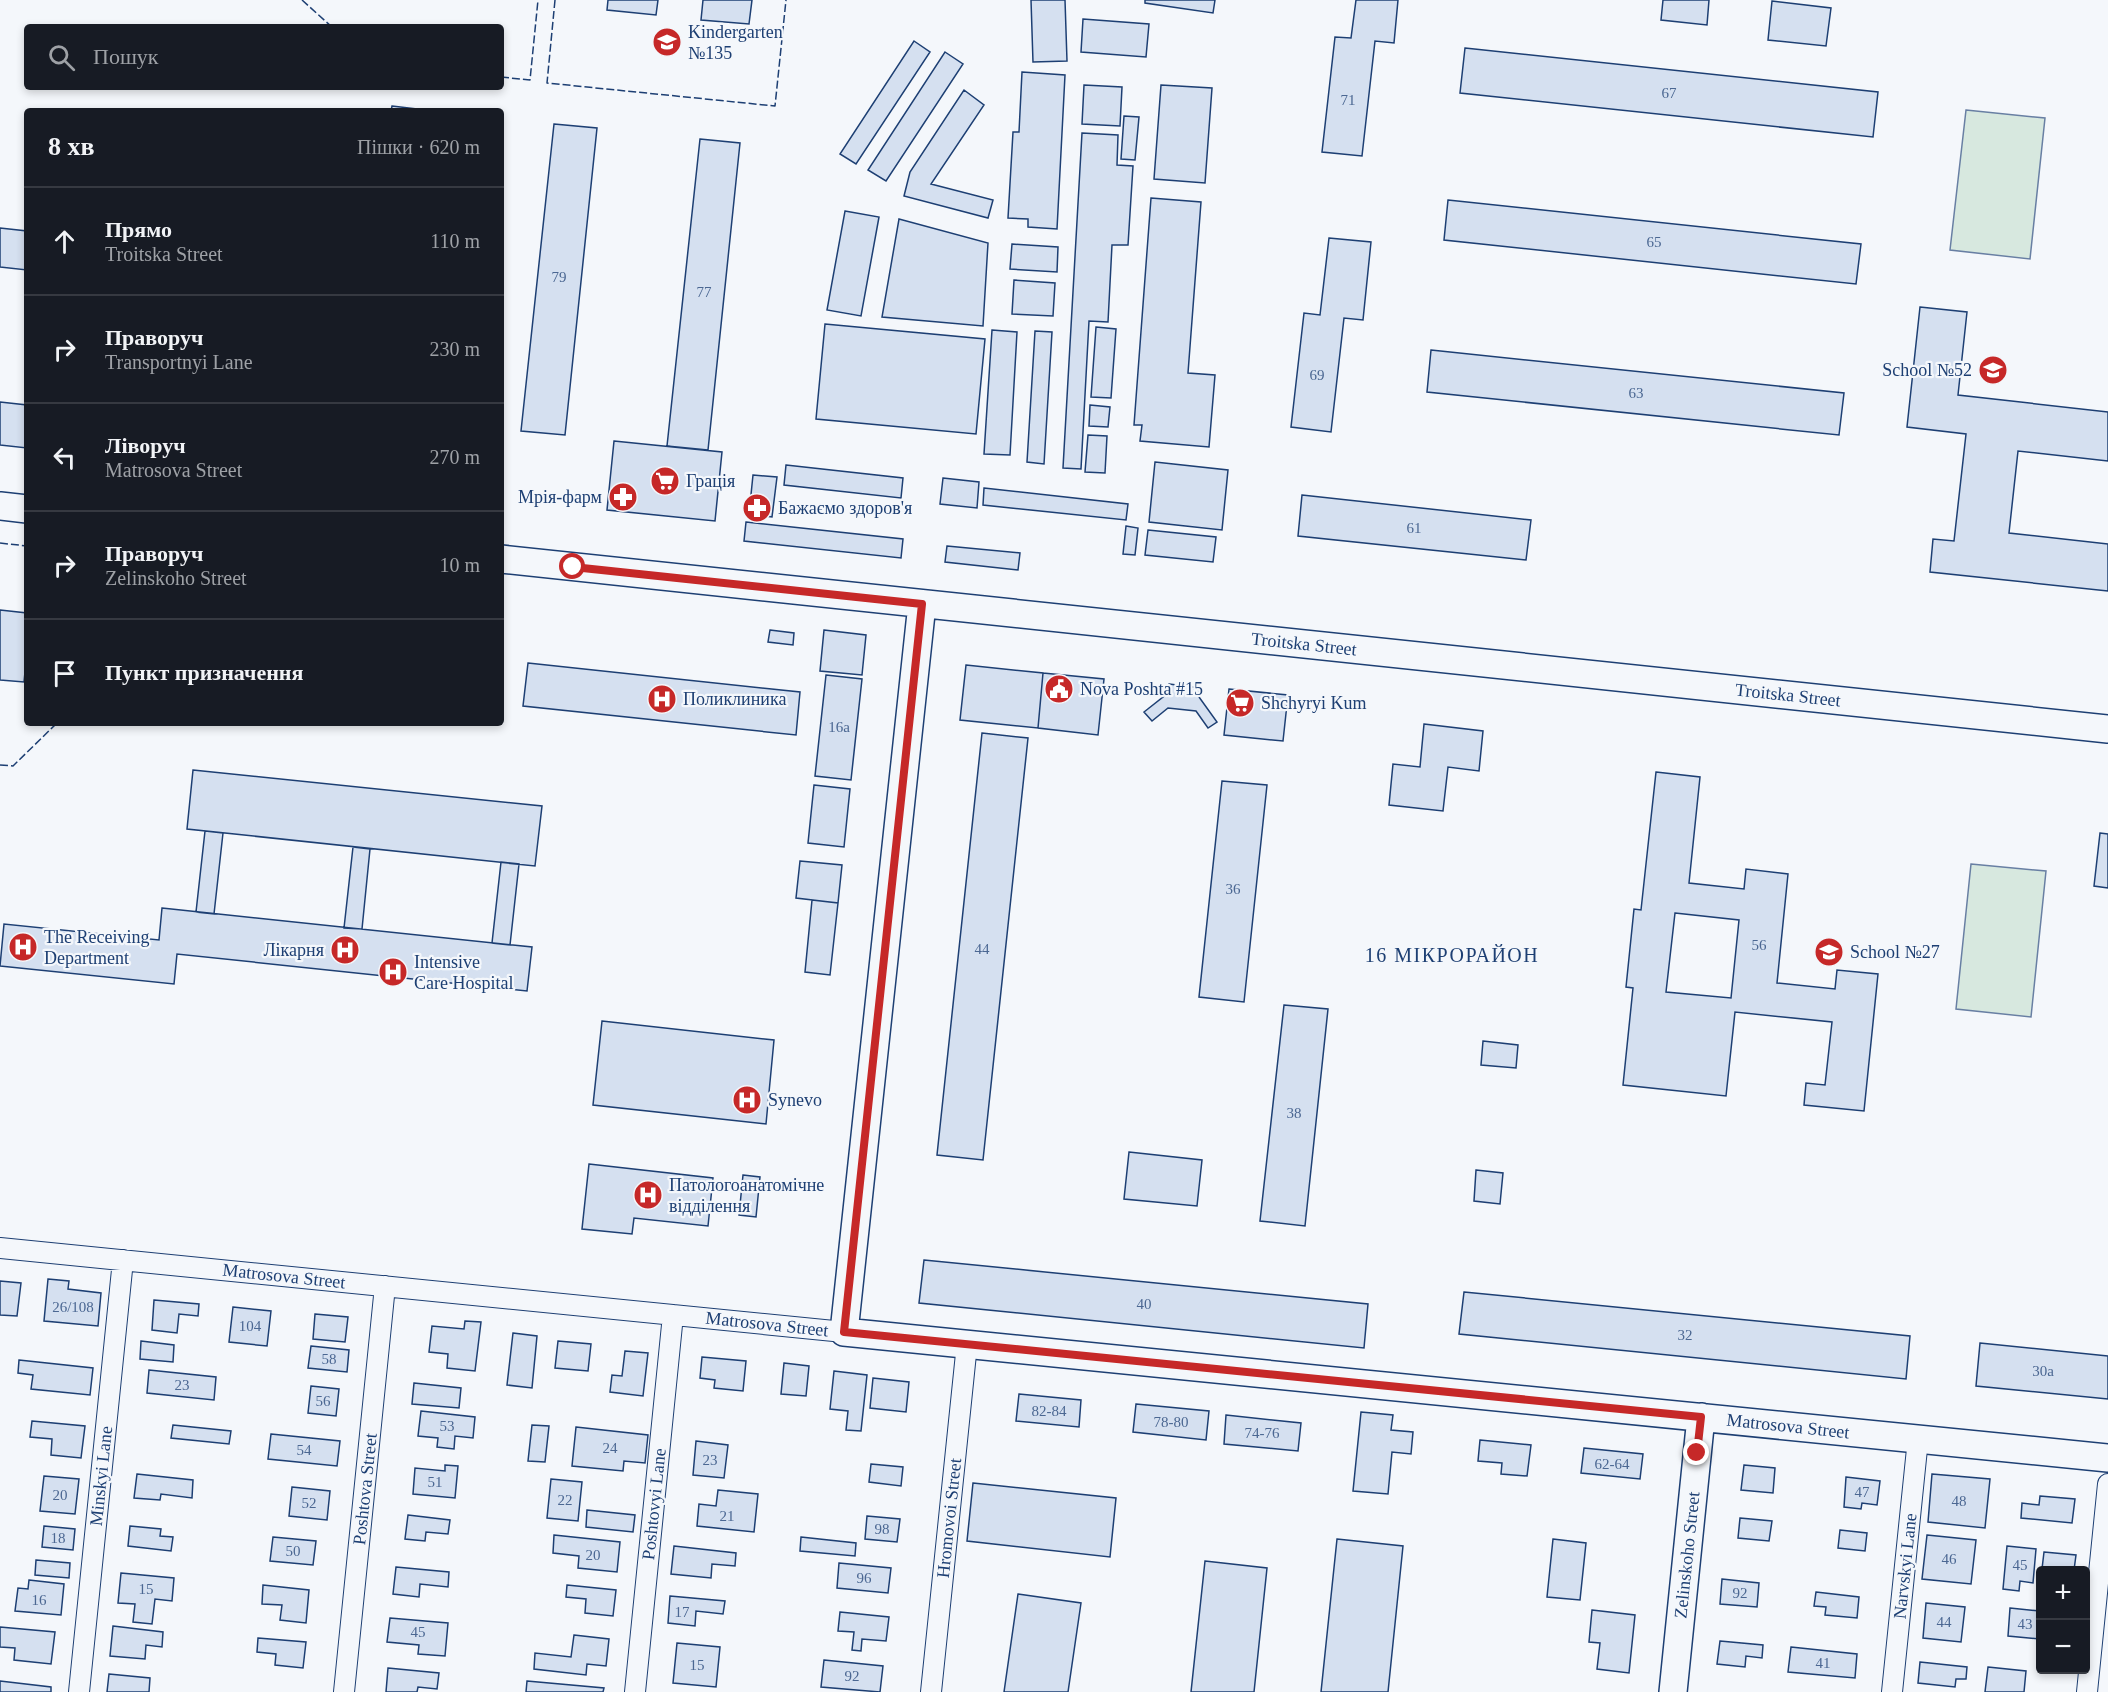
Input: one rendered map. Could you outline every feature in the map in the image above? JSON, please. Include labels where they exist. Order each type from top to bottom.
[{"type":"street","points":[[0,506],[24,509]]},
{"type":"street","name":"Troitska Street","points":[[504,559],[2108,729]]},
{"type":"street","points":[[844,1332],[922,604]]},
{"type":"street","name":"Matrosova Street","points":[[0,1248],[2108,1458]]},
{"type":"street","name":"Minskyi Lane","points":[[79,1692],[123,1260]]},
{"type":"street","name":"Poshtova Street","points":[[344,1692],[385,1286]]},
{"type":"street","name":"Poshtovyi Lane","points":[[635,1692],[673,1315]]},
{"type":"street","name":"Hromovoi Street","points":[[932,1692],[967,1344]]},
{"type":"street","name":"Zelinskoho Street","points":[[1673,1692],[1701,1417]]},
{"type":"street","name":"Narvskyi Lane","points":[[1892,1692],[1918,1439]]},
{"type":"street","points":[[2087,1692],[2108,1484]]},
{"type":"shaded area","points":[[1966,110],[2045,118],[2030,259],[1950,250]]},
{"type":"shaded area","points":[[1971,864],[2046,871],[2031,1017],[1956,1009]]},
{"type":"building","points":[[608,0],[658,0],[656,15],[607,10]]},
{"type":"building","points":[[703,0],[752,0],[749,24],[701,20]]},
{"type":"building","points":[[1031,0],[1065,0],[1067,61],[1033,62]]},
{"type":"building","points":[[1145,0],[1215,0],[1213,13],[1145,3]]},
{"type":"building","points":[[1356,0],[1398,0],[1394,43],[1375,41],[1362,156],[1322,152],[1335,37],[1351,38]]},
{"type":"building","points":[[1663,0],[1709,0],[1707,25],[1661,20]]},
{"type":"building","points":[[1772,1],[1831,8],[1826,46],[1768,40]]},
{"type":"building","points":[[1083,19],[1149,24],[1146,57],[1081,52]]},
{"type":"building","points":[[914,41],[930,52],[856,164],[840,154]]},
{"type":"building","points":[[1465,48],[1878,92],[1873,137],[1460,93]]},
{"type":"building","points":[[945,52],[963,64],[886,181],[868,170]]},
{"type":"building","points":[[1022,72],[1065,75],[1057,229],[1028,227],[1028,219],[1008,218],[1013,132],[1019,132]]},
{"type":"building","points":[[1084,85],[1122,87],[1120,126],[1082,124]]},
{"type":"building","points":[[1161,85],[1212,88],[1205,183],[1154,179]]},
{"type":"building","points":[[964,90],[984,105],[931,184],[993,200],[988,218],[904,196],[910,172]]},
{"type":"building","points":[[1124,116],[1139,117],[1135,160],[1121,159]]},
{"type":"building","points":[[554,124],[597,128],[565,435],[521,431]]},
{"type":"building","points":[[1082,133],[1118,135],[1117,165],[1133,166],[1128,245],[1112,245],[1108,322],[1089,321],[1081,469],[1063,468]]},
{"type":"building","points":[[700,139],[740,143],[708,450],[667,446]]},
{"type":"building","points":[[1151,198],[1201,202],[1188,373],[1215,375],[1209,447],[1140,441],[1142,425],[1134,425]]},
{"type":"building","points":[[1448,200],[1861,244],[1856,284],[1444,240]]},
{"type":"building","points":[[845,211],[879,217],[861,316],[827,310]]},
{"type":"building","points":[[899,219],[988,243],[983,326],[882,317]]},
{"type":"building","points":[[0,228],[24,231],[24,270],[0,267]]},
{"type":"building","points":[[1329,238],[1371,242],[1363,320],[1344,318],[1331,432],[1291,427],[1304,313],[1320,315]]},
{"type":"building","points":[[1012,244],[1058,247],[1057,272],[1010,269]]},
{"type":"building","points":[[1014,280],[1055,283],[1053,316],[1012,314]]},
{"type":"building","points":[[1920,307],[1967,312],[1958,395],[2108,412],[2108,461],[2018,451],[2009,533],[2108,544],[2108,591],[1930,572],[1933,539],[1954,541],[1966,434],[1907,427]]},
{"type":"building","points":[[825,324],[985,339],[976,434],[816,419]]},
{"type":"building","points":[[1096,327],[1116,329],[1111,398],[1091,397]]},
{"type":"building","points":[[992,330],[1017,332],[1010,455],[984,454]]},
{"type":"building","points":[[1035,331],[1052,332],[1044,464],[1027,462]]},
{"type":"building","points":[[1431,350],[1844,393],[1839,435],[1427,392]]},
{"type":"building","points":[[0,402],[24,405],[24,448],[0,445]]},
{"type":"building","points":[[1090,405],[1110,407],[1108,427],[1089,426]]},
{"type":"building","points":[[1088,435],[1107,436],[1105,473],[1085,472]]},
{"type":"building","points":[[614,441],[722,452],[715,521],[607,510]]},
{"type":"building","points":[[1155,462],[1228,470],[1222,530],[1149,522]]},
{"type":"building","points":[[786,465],[903,478],[901,498],[784,485]]},
{"type":"building","points":[[753,475],[777,477],[772,517],[749,514]]},
{"type":"building","points":[[943,478],[979,482],[977,508],[940,504]]},
{"type":"building","points":[[984,488],[1128,504],[1126,520],[983,505]]},
{"type":"building","points":[[1302,495],[1531,520],[1526,560],[1298,536]]},
{"type":"building","points":[[746,522],[903,539],[901,558],[744,541]]},
{"type":"building","points":[[1126,526],[1138,528],[1135,555],[1123,554]]},
{"type":"building","points":[[1148,530],[1216,537],[1213,562],[1145,555]]},
{"type":"building","points":[[947,546],[1020,553],[1018,570],[945,562]]},
{"type":"building","points":[[0,610],[24,613],[24,682],[0,680]]},
{"type":"building","points":[[770,630],[794,633],[793,645],[768,642]]},
{"type":"building","points":[[824,630],[866,635],[862,675],[820,671]]},
{"type":"building","points":[[528,663],[800,692],[796,735],[523,706]]},
{"type":"building","points":[[966,665],[1043,673],[1038,728],[960,720]]},
{"type":"building","points":[[1043,673],[1104,679],[1098,735],[1038,728]]},
{"type":"building","points":[[826,675],[862,679],[851,780],[815,776]]},
{"type":"building","points":[[1169,684],[1200,688],[1199,697],[1217,722],[1208,728],[1196,711],[1168,708],[1152,721],[1144,712],[1168,693]]},
{"type":"building","points":[[1229,689],[1288,695],[1283,741],[1224,735]]},
{"type":"building","points":[[1424,724],[1483,731],[1479,771],[1448,767],[1443,811],[1389,805],[1393,764],[1420,767]]},
{"type":"building","points":[[982,733],[1028,738],[983,1160],[937,1155]]},
{"type":"building","points":[[193,770],[542,806],[535,866],[187,829]]},
{"type":"building","points":[[1656,772],[1700,777],[1689,883],[1744,889],[1746,869],[1788,874],[1777,983],[1835,989],[1837,970],[1878,974],[1864,1111],[1804,1105],[1806,1083],[1825,1085],[1832,1022],[1735,1012],[1726,1096],[1623,1085],[1633,988],[1626,987],[1634,909],[1641,910]],"holes":[[[1675,913],[1739,920],[1731,998],[1666,992]]]},
{"type":"building","points":[[1222,781],[1267,785],[1244,1002],[1199,997]]},
{"type":"building","points":[[814,785],[850,789],[844,847],[808,843]]},
{"type":"building","points":[[205,831],[223,833],[214,914],[196,912]]},
{"type":"building","points":[[2100,833],[2108,834],[2108,888],[2094,886]]},
{"type":"building","points":[[353,847],[370,849],[362,929],[344,928]]},
{"type":"building","points":[[800,861],[842,865],[838,903],[796,898]]},
{"type":"building","points":[[501,862],[519,864],[510,945],[492,943]]},
{"type":"building","points":[[812,900],[838,903],[830,975],[805,972]]},
{"type":"building","points":[[162,908],[532,947],[527,991],[177,954],[174,984],[0,966],[4,924],[159,940]]},
{"type":"building","points":[[1284,1005],[1328,1009],[1305,1226],[1260,1221]]},
{"type":"building","points":[[602,1021],[774,1040],[766,1124],[593,1105]]},
{"type":"building","points":[[1483,1041],[1518,1045],[1516,1068],[1481,1065]]},
{"type":"building","points":[[1129,1152],[1202,1160],[1197,1206],[1124,1199]]},
{"type":"building","points":[[589,1164],[713,1178],[708,1226],[634,1218],[632,1234],[582,1229]]},
{"type":"building","points":[[1476,1170],[1503,1173],[1500,1204],[1474,1201]]},
{"type":"building","points":[[743,1175],[760,1177],[756,1217],[739,1215]]},
{"type":"building","points":[[924,1260],[1368,1304],[1364,1348],[919,1303]]},
{"type":"building","points":[[48,1279],[69,1281],[68,1289],[101,1293],[98,1326],[44,1321]]},
{"type":"building","points":[[0,1281],[21,1283],[17,1316],[0,1315]]},
{"type":"building","points":[[1464,1292],[1910,1336],[1906,1379],[1459,1334]]},
{"type":"building","points":[[154,1300],[199,1304],[198,1316],[179,1314],[177,1333],[152,1330]]},
{"type":"building","points":[[233,1307],[271,1311],[267,1346],[229,1342]]},
{"type":"building","points":[[315,1314],[348,1317],[345,1342],[313,1339]]},
{"type":"building","points":[[465,1321],[481,1322],[475,1371],[447,1368],[448,1354],[429,1352],[432,1326],[464,1329]]},
{"type":"building","points":[[513,1333],[537,1336],[532,1388],[507,1385]]},
{"type":"building","points":[[141,1341],[174,1345],[173,1362],[140,1359]]},
{"type":"building","points":[[558,1341],[591,1344],[588,1371],[555,1368]]},
{"type":"building","points":[[1980,1343],[2108,1356],[2108,1399],[1976,1386]]},
{"type":"building","points":[[311,1346],[349,1350],[347,1372],[308,1368]]},
{"type":"building","points":[[625,1351],[648,1353],[643,1396],[610,1392],[612,1375],[622,1376]]},
{"type":"building","points":[[702,1357],[746,1361],[743,1391],[714,1388],[715,1380],[700,1378]]},
{"type":"building","points":[[19,1360],[93,1368],[90,1395],[31,1389],[33,1375],[18,1373]]},
{"type":"building","points":[[784,1363],[809,1366],[806,1396],[781,1394]]},
{"type":"building","points":[[149,1370],[216,1377],[214,1400],[147,1393]]},
{"type":"building","points":[[834,1371],[867,1375],[861,1431],[846,1430],[848,1411],[830,1409]]},
{"type":"building","points":[[873,1378],[909,1382],[906,1412],[870,1408]]},
{"type":"building","points":[[414,1383],[461,1388],[459,1408],[412,1404]]},
{"type":"building","points":[[311,1386],[339,1389],[336,1416],[308,1413]]},
{"type":"building","points":[[1019,1394],[1081,1400],[1079,1427],[1016,1421]]},
{"type":"building","points":[[1136,1404],[1209,1411],[1206,1440],[1133,1432]]},
{"type":"building","points":[[421,1411],[475,1417],[473,1438],[455,1436],[454,1449],[437,1447],[438,1438],[418,1436]]},
{"type":"building","points":[[1361,1412],[1393,1415],[1391,1430],[1413,1432],[1411,1454],[1392,1452],[1388,1494],[1353,1491]]},
{"type":"building","points":[[1226,1415],[1301,1423],[1298,1451],[1224,1444]]},
{"type":"building","points":[[32,1421],[85,1426],[81,1458],[51,1455],[52,1439],[30,1437]]},
{"type":"building","points":[[173,1425],[231,1431],[229,1444],[171,1438]]},
{"type":"building","points":[[532,1425],[549,1426],[545,1462],[528,1461]]},
{"type":"building","points":[[576,1427],[648,1435],[645,1463],[624,1461],[623,1471],[572,1466]]},
{"type":"building","points":[[271,1434],[340,1441],[337,1466],[268,1459]]},
{"type":"building","points":[[1480,1440],[1531,1445],[1527,1476],[1501,1474],[1502,1463],[1478,1461]]},
{"type":"building","points":[[696,1441],[728,1445],[724,1478],[693,1475]]},
{"type":"building","points":[[1584,1448],[1643,1454],[1640,1479],[1581,1473]]},
{"type":"building","points":[[871,1464],[903,1467],[901,1486],[869,1482]]},
{"type":"building","points":[[445,1465],[458,1466],[455,1498],[413,1494],[415,1468],[445,1471]]},
{"type":"building","points":[[1744,1465],[1775,1468],[1773,1493],[1741,1490]]},
{"type":"building","points":[[137,1474],[193,1480],[192,1498],[161,1494],[160,1500],[134,1498]]},
{"type":"building","points":[[1932,1474],[1990,1479],[1985,1528],[1928,1522]]},
{"type":"building","points":[[44,1476],[79,1479],[75,1514],[40,1511]]},
{"type":"building","points":[[1846,1477],[1880,1481],[1877,1505],[1862,1503],[1861,1509],[1844,1507]]},
{"type":"building","points":[[551,1479],[582,1482],[578,1521],[547,1518]]},
{"type":"building","points":[[973,1483],[1116,1498],[1110,1557],[967,1541]]},
{"type":"building","points":[[292,1487],[330,1491],[327,1520],[289,1516]]},
{"type":"building","points":[[718,1490],[758,1494],[754,1532],[697,1526],[699,1504],[716,1506]]},
{"type":"building","points":[[2040,1496],[2075,1499],[2072,1523],[2021,1518],[2022,1503],[2039,1505]]},
{"type":"building","points":[[587,1510],[635,1515],[633,1532],[586,1527]]},
{"type":"building","points":[[408,1515],[450,1520],[448,1534],[426,1532],[425,1541],[405,1539]]},
{"type":"building","points":[[867,1516],[900,1519],[897,1542],[865,1539]]},
{"type":"building","points":[[1740,1518],[1772,1521],[1769,1541],[1738,1538]]},
{"type":"building","points":[[44,1526],[75,1529],[73,1550],[42,1547]]},
{"type":"building","points":[[130,1526],[161,1529],[160,1536],[173,1537],[171,1551],[128,1546]]},
{"type":"building","points":[[1840,1530],[1867,1533],[1865,1551],[1838,1548]]},
{"type":"building","points":[[554,1535],[620,1542],[617,1572],[578,1568],[579,1556],[553,1553]]},
{"type":"building","points":[[1927,1535],[1976,1540],[1971,1584],[1922,1579]]},
{"type":"building","points":[[273,1537],[316,1541],[313,1565],[270,1561]]},
{"type":"building","points":[[801,1537],[856,1543],[855,1556],[800,1551]]},
{"type":"building","points":[[1337,1539],[1403,1546],[1388,1692],[1321,1692]]},
{"type":"building","points":[[1553,1539],[1586,1543],[1580,1600],[1547,1597]]},
{"type":"building","points":[[674,1546],[736,1553],[735,1566],[712,1564],[711,1578],[671,1574]]},
{"type":"building","points":[[2007,1546],[2036,1549],[2033,1583],[2020,1581],[2019,1591],[2003,1589]]},
{"type":"building","points":[[2044,1552],[2076,1555],[2075,1566],[2042,1566]]},
{"type":"building","points":[[36,1560],[70,1563],[69,1578],[35,1575]]},
{"type":"building","points":[[1205,1561],[1267,1568],[1254,1692],[1191,1692]]},
{"type":"building","points":[[839,1563],[891,1568],[888,1593],[837,1588]]},
{"type":"building","points":[[396,1567],[449,1572],[448,1587],[420,1584],[419,1597],[393,1594]]},
{"type":"building","points":[[121,1573],[174,1578],[172,1601],[155,1599],[152,1624],[133,1622],[135,1604],[118,1603]]},
{"type":"building","points":[[1722,1579],[1759,1583],[1757,1607],[1720,1604]]},
{"type":"building","points":[[29,1580],[64,1584],[61,1615],[15,1611],[18,1588],[28,1589]]},
{"type":"building","points":[[263,1585],[309,1590],[306,1623],[280,1620],[282,1605],[262,1604]]},
{"type":"building","points":[[567,1585],[616,1590],[613,1616],[585,1613],[586,1599],[566,1597]]},
{"type":"building","points":[[1816,1592],[1859,1597],[1857,1618],[1825,1615],[1826,1607],[1814,1606]]},
{"type":"building","points":[[1018,1594],[1081,1603],[1068,1692],[1004,1692]]},
{"type":"building","points":[[670,1596],[725,1601],[723,1614],[696,1611],[695,1626],[668,1623]]},
{"type":"building","points":[[1926,1603],[1965,1607],[1961,1642],[1923,1638]]},
{"type":"building","points":[[2010,1608],[2036,1611],[2036,1639],[2008,1636]]},
{"type":"building","points":[[1592,1610],[1635,1615],[1629,1673],[1597,1669],[1600,1643],[1589,1642]]},
{"type":"building","points":[[840,1612],[889,1617],[886,1641],[862,1639],[861,1651],[852,1650],[854,1632],[838,1631]]},
{"type":"building","points":[[390,1618],[448,1623],[445,1656],[418,1654],[419,1645],[387,1642]]},
{"type":"building","points":[[113,1626],[163,1632],[162,1647],[146,1645],[145,1659],[110,1656]]},
{"type":"building","points":[[0,1627],[55,1632],[51,1664],[14,1660],[15,1648],[0,1647]]},
{"type":"building","points":[[574,1635],[609,1639],[606,1666],[587,1664],[586,1675],[534,1669],[535,1653],[571,1657]]},
{"type":"building","points":[[258,1638],[306,1642],[303,1668],[275,1665],[276,1654],[257,1652]]},
{"type":"building","points":[[1720,1641],[1763,1645],[1762,1658],[1746,1656],[1745,1667],[1717,1664]]},
{"type":"building","points":[[677,1643],[720,1647],[716,1687],[673,1683]]},
{"type":"building","points":[[1791,1647],[1857,1654],[1855,1678],[1788,1672]]},
{"type":"building","points":[[824,1660],[883,1666],[880,1692],[821,1687]]},
{"type":"building","points":[[1920,1662],[1967,1667],[1966,1679],[1956,1679],[1955,1687],[1918,1683]]},
{"type":"building","points":[[1988,1667],[2026,1671],[2024,1692],[1985,1692]]},
{"type":"building","points":[[388,1668],[439,1673],[437,1689],[418,1687],[417,1692],[386,1692]]},
{"type":"building","points":[[109,1674],[150,1678],[149,1692],[107,1692]]},
{"type":"building","points":[[0,1681],[51,1687],[51,1692],[0,1692]]},
{"type":"building","points":[[527,1681],[604,1688],[603,1692],[526,1692]]},
{"type":"fence","points":[[302,0],[329,24]]},
{"type":"fence","points":[[504,77],[530,80],[538,0]]},
{"type":"fence","points":[[555,0],[547,83],[775,106],[786,0]]},
{"type":"fence","points":[[0,543],[24,546]]},
{"type":"fence","points":[[0,765],[13,766],[54,726]]},
{"type":"place","name":"Kindergarten №135","points":[[667,42]]},
{"type":"place","name":"School №52","points":[[1993,370]]},
{"type":"place","name":"Грація","points":[[665,481]]},
{"type":"place","name":"Мрія-фарм","points":[[623,497]]},
{"type":"place","name":"Бажаємо здоров'я","points":[[757,508]]},
{"type":"place","name":"Nova Poshta #15","points":[[1059,689]]},
{"type":"place","name":"Поликлиника","points":[[662,699]]},
{"type":"place","name":"Shchyryi Kum","points":[[1240,703]]},
{"type":"place","name":"The Receiving Department","points":[[23,947]]},
{"type":"place","name":"Лікарня","points":[[345,950]]},
{"type":"place","name":"School №27","points":[[1829,952]]},
{"type":"place","name":"Intensive Care Hospital","points":[[393,972]]},
{"type":"place","name":"Synevo","points":[[747,1100]]},
{"type":"place","name":"Патологоанатомічне відділення","points":[[648,1195]]},
{"type":"district","name":"16 МІКРОРАЙОН","points":[[1452,955]]},
{"type":"route","points":[[573,567],[922,604],[844,1332],[1701,1417],[1697,1453]]}]
